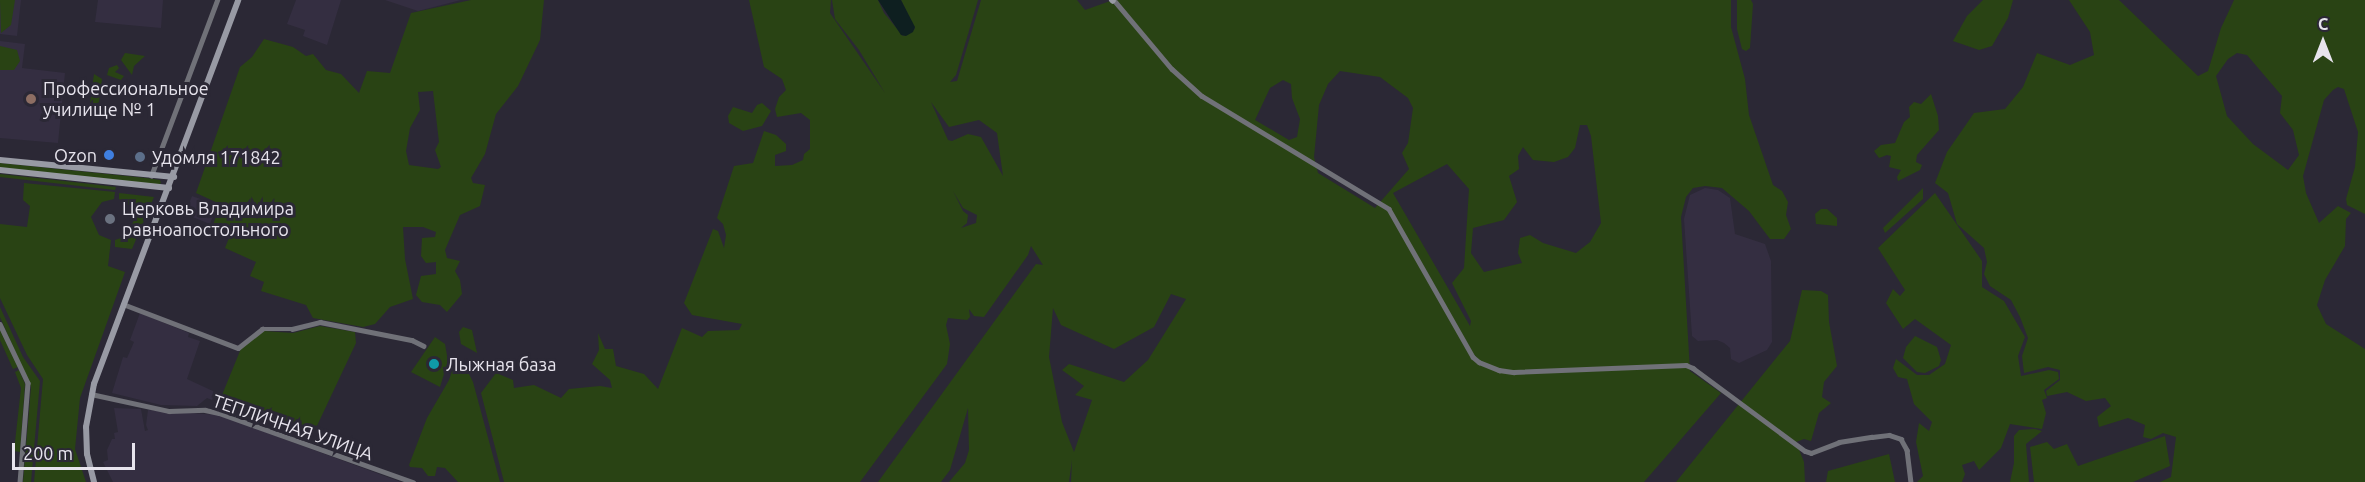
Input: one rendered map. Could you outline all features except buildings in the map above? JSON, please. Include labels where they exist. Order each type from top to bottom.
[{"type":"main road","points":[[94,482],[86,436],[91,394],[123,304],[174,177],[238,0]]},
{"type":"main road","points":[[0,160],[174,177]]},
{"type":"main road","points":[[0,170],[169,188]]},
{"type":"street","points":[[151,176],[217,0]]},
{"type":"street","points":[[1113,0],[1172,69],[1202,96],[1389,209],[1473,357],[1479,362],[1499,370],[1514,372],[1686,365],[1805,451],[1811,453],[1839,442],[1872,437],[1889,435],[1901,439],[1907,450],[1911,482]]},
{"type":"street","points":[[123,304],[238,348],[262,329],[292,328],[320,322],[412,340],[424,346]]},
{"type":"street","points":[[0,324],[28,381],[20,482]]},
{"type":"street","name":"ТЕПЛИЧНАЯ УЛИЦА","points":[[91,394],[169,411],[205,410],[219,413],[413,482]]},
{"type":"shaded area","points":[[0,0],[21,0],[17,36],[0,34]]},
{"type":"shaded area","points":[[98,0],[163,0],[161,28],[95,22]]},
{"type":"shaded area","points":[[296,0],[341,0],[327,45],[303,36],[305,30],[287,24]]},
{"type":"shaded area","points":[[385,0],[461,0],[418,11]]},
{"type":"shaded area","points":[[878,0],[901,0],[915,27],[913,32],[906,36],[901,35]]},
{"type":"shaded area","name":"Профессиональное училище № 1","points":[[0,41],[25,44],[22,68],[65,73],[58,143],[0,138]]},
{"type":"shaded area","points":[[1705,188],[1718,190],[1730,198],[1735,234],[1765,244],[1771,261],[1772,342],[1767,350],[1739,363],[1731,359],[1730,348],[1724,343],[1717,340],[1698,341],[1692,336],[1684,219],[1690,195]]},
{"type":"shaded area","points":[[192,196],[217,205],[210,224],[185,214]]},
{"type":"shaded area","points":[[140,313],[189,333],[188,337],[200,341],[187,379],[215,392],[212,400],[207,398],[197,406],[161,405],[112,393],[123,357],[127,358],[134,342],[130,340]]},
{"type":"shaded area","points":[[114,408],[141,409],[145,431],[148,430],[146,425],[148,410],[219,415],[401,482],[113,482],[103,462],[108,460],[107,450],[112,439],[115,439],[114,433],[118,432]]},
{"type":"green space","points":[[0,0],[15,0],[11,25],[1,33]]},
{"type":"green space","points":[[471,0],[544,0],[540,40],[518,86],[496,114],[485,154],[471,178],[473,183],[485,185],[480,206],[460,215],[445,250],[447,258],[460,261],[455,271],[460,280],[462,294],[447,312],[440,305],[422,302],[416,295],[421,276],[436,274],[436,262],[426,263],[421,256],[422,238],[435,237],[436,232],[423,227],[403,227],[405,259],[413,299],[390,307],[375,324],[363,327],[313,318],[306,305],[261,291],[264,282],[250,276],[256,262],[225,248],[231,233],[213,225],[220,204],[196,193],[240,67],[252,57],[264,39],[293,47],[306,56],[313,54],[326,70],[341,74],[359,93],[367,71],[390,73],[411,13]],"holes":[[[433,91],[439,142],[435,150],[441,167],[438,169],[409,165],[406,151],[410,128],[420,110],[418,92]]]},
{"type":"green space","points":[[749,0],[831,0],[830,13],[885,93],[859,50],[835,19],[832,0],[878,0],[884,13],[903,36],[915,29],[901,0],[978,0],[956,75],[950,82],[957,81],[981,0],[1077,0],[1085,10],[1113,0],[1731,0],[1731,27],[1745,79],[1749,115],[1773,185],[1782,191],[1788,202],[1786,215],[1791,229],[1784,239],[1770,239],[1749,211],[1722,188],[1705,186],[1693,188],[1686,197],[1681,217],[1690,371],[1721,393],[1644,482],[1071,482],[1072,460],[1069,482],[949,482],[965,463],[969,450],[968,408],[950,470],[941,482],[878,482],[1036,264],[1043,265],[1031,246],[1028,255],[984,317],[974,316],[969,309],[970,317],[967,320],[948,318],[946,325],[950,344],[947,364],[860,482],[504,482],[481,393],[496,373],[513,380],[514,388],[534,385],[561,398],[569,389],[600,386],[612,388],[610,380],[592,364],[599,350],[598,333],[605,349],[613,349],[616,366],[644,374],[658,389],[682,328],[702,337],[708,331],[739,330],[742,324],[692,315],[684,303],[713,229],[718,231],[724,248],[726,235],[723,224],[717,218],[734,166],[753,163],[764,131],[776,135],[786,144],[786,151],[775,155],[775,166],[792,165],[803,160],[804,154],[810,149],[810,120],[801,113],[777,117],[775,109],[779,97],[786,90],[782,79],[764,67]],"holes":[[[1340,71],[1380,77],[1408,98],[1413,108],[1408,143],[1402,153],[1409,169],[1375,208],[1318,173],[1314,157],[1319,105],[1328,84]],[[1283,80],[1291,84],[1292,98],[1300,119],[1297,137],[1289,140],[1255,120],[1270,88]],[[931,102],[949,127],[979,120],[997,133],[1003,176],[981,137],[968,134],[952,141],[948,140]],[[1580,125],[1587,125],[1591,136],[1601,223],[1590,242],[1576,253],[1543,243],[1530,235],[1520,238],[1518,253],[1522,263],[1484,272],[1471,253],[1473,228],[1504,220],[1517,202],[1509,176],[1519,169],[1518,156],[1523,147],[1533,160],[1554,162],[1568,157],[1575,148]],[[1447,164],[1469,189],[1464,268],[1452,283],[1471,321],[1470,326],[1393,193]],[[953,191],[963,208],[977,215],[976,223],[961,228],[967,223],[968,215],[963,211]],[[1171,294],[1186,299],[1148,360],[1124,382],[1069,364],[1062,370],[1084,386],[1075,395],[1092,400],[1074,452],[1062,422],[1049,357],[1053,308],[1061,325],[1114,349],[1154,327]]]},
{"type":"green space","points":[[1737,0],[1751,0],[1753,4],[1750,48],[1746,51],[1742,49],[1737,29]]},
{"type":"green space","points":[[1983,0],[2013,0],[2008,18],[1992,46],[1979,50],[1953,41],[1967,16]]},
{"type":"green space","points":[[2069,0],[2119,0],[2198,76],[2208,71],[2221,28],[2234,0],[2365,0],[2365,214],[2347,205],[2346,199],[2355,167],[2358,132],[2344,89],[2338,87],[2324,100],[2303,176],[2306,193],[2319,223],[2338,206],[2351,213],[2346,219],[2345,246],[2325,280],[2317,305],[2326,324],[2365,349],[2365,482],[2160,482],[2171,477],[2176,437],[2163,433],[2151,439],[2143,437],[2145,425],[2128,418],[2099,427],[2097,417],[2111,406],[2105,398],[2086,401],[2067,392],[2047,396],[2046,391],[2060,380],[2060,370],[2048,367],[2024,373],[2022,356],[2028,338],[2020,317],[2011,300],[1990,286],[1984,274],[1987,262],[1984,248],[1957,224],[1948,193],[1935,183],[1947,152],[1974,113],[2005,109],[2023,87],[2037,53],[2070,65],[2094,55],[2090,32]],"holes":[[[2237,53],[2247,55],[2282,96],[2280,113],[2293,130],[2299,155],[2288,170],[2253,144],[2227,116],[2216,76],[2228,59]]]},
{"type":"green space","points":[[0,46],[17,50],[20,61],[14,70],[0,70]]},
{"type":"green space","points":[[125,53],[145,56],[134,66],[132,75],[121,60]]},
{"type":"green space","points":[[117,65],[119,68],[115,72],[124,76],[121,80],[107,75],[109,68]]},
{"type":"green space","points":[[94,74],[102,79],[99,102],[93,106],[90,104]]},
{"type":"green space","points":[[1931,94],[1938,116],[1939,130],[1917,155],[1916,162],[1922,165],[1920,170],[1898,181],[1897,177],[1901,170],[1889,167],[1891,156],[1879,158],[1874,151],[1881,145],[1895,143],[1904,122],[1910,117],[1909,107],[1914,102],[1921,104]]},
{"type":"green space","points":[[762,103],[771,111],[762,126],[743,131],[729,123],[728,116],[733,107],[752,113],[757,105]]},
{"type":"green space","points":[[0,163],[146,178],[160,180],[161,183],[159,185],[0,168]]},
{"type":"green space","points":[[0,174],[116,187],[115,190],[0,177]]},
{"type":"green space","points":[[24,183],[115,192],[114,199],[102,202],[91,217],[99,235],[111,240],[108,266],[125,272],[80,398],[75,449],[86,482],[34,482],[43,379],[27,355],[0,298],[0,224],[27,227],[30,206],[23,200]]},
{"type":"green space","points":[[1923,188],[1923,199],[1885,233],[1883,228]]},
{"type":"green space","points":[[119,193],[154,197],[132,249],[115,247],[115,240],[127,236],[134,220],[129,205],[119,199]]},
{"type":"green space","points":[[1935,193],[1982,261],[1982,287],[2004,301],[2025,337],[2018,356],[2021,376],[2049,370],[2058,372],[2059,379],[2044,390],[2047,398],[2042,400],[2046,413],[2042,429],[2010,424],[2001,448],[1979,470],[1974,461],[1962,465],[1965,474],[1962,482],[1917,482],[1923,476],[1916,442],[1919,423],[1929,431],[1932,422],[1914,404],[1907,379],[1898,377],[1893,368],[1896,359],[1917,375],[1929,375],[1945,364],[1951,345],[1915,319],[1903,329],[1886,303],[1893,289],[1900,296],[1905,290],[1878,248]]},
{"type":"green space","points":[[1821,209],[1827,209],[1837,218],[1837,226],[1816,224],[1815,214]]},
{"type":"green space","points":[[1802,290],[1821,291],[1828,295],[1829,322],[1837,366],[1824,382],[1822,397],[1831,403],[1819,413],[1811,441],[1804,439],[1796,442],[1804,462],[1805,482],[1676,482],[1790,341]]},
{"type":"green space","points":[[0,307],[23,357],[40,381],[31,482],[23,482],[31,387],[0,317]]},
{"type":"green space","points":[[320,326],[355,332],[356,343],[315,430],[306,432],[216,400],[219,394],[222,395],[242,346],[264,331],[293,333]]},
{"type":"green space","points":[[463,327],[472,330],[477,353],[461,344],[459,332]]},
{"type":"green space","points":[[0,330],[18,367],[13,369],[0,340]]},
{"type":"green space","points":[[1915,336],[1937,347],[1941,360],[1939,366],[1925,373],[1917,372],[1903,358],[1906,347]]},
{"type":"green space","points":[[435,337],[445,344],[448,361],[440,387],[411,372]]},
{"type":"green space","points":[[459,361],[463,362],[473,382],[500,482],[458,482],[445,468],[437,467],[435,476],[428,476],[422,468],[409,465],[427,418],[449,380],[454,365]]},
{"type":"green space","points":[[19,370],[25,384],[20,452],[14,451],[21,388],[15,372]]},
{"type":"green space","points":[[2019,430],[2042,431],[2026,444],[2029,482],[2010,482],[2014,463],[2014,436]]},
{"type":"green space","points":[[2165,436],[2170,466],[2133,482],[2034,482],[2030,447],[2047,442],[2054,449],[2067,444],[2078,466]]},
{"type":"green space","points":[[1889,454],[1895,482],[1826,482],[1828,471]]},
{"type":"place","name":"Профессиональное училище № 1","points":[[31,99]]},
{"type":"place","name":"Ozon","points":[[109,155]]},
{"type":"place","name":"Удомля 171842","points":[[140,157]]},
{"type":"place","name":"Церковь Владимира равноапостольного","points":[[110,219]]},
{"type":"place","name":"Лыжная база","points":[[434,364]]}]
